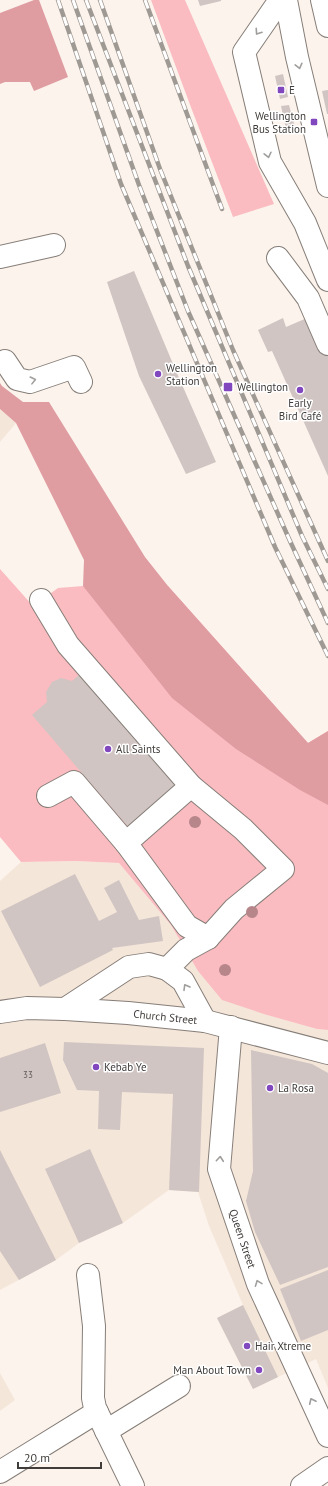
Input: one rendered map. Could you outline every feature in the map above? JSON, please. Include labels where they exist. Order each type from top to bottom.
[{"type":"street","points":[[280,0],[244,52],[270,162],[305,223],[328,280]]},
{"type":"street","points":[[286,0],[297,57],[328,186]]},
{"type":"street","points":[[322,0],[328,26]]},
{"type":"street","points":[[0,257],[54,245]]},
{"type":"street","points":[[278,258],[308,298],[328,344]]},
{"type":"street","points":[[5,361],[17,379],[30,382],[77,374]]},
{"type":"street","points":[[41,600],[68,645],[191,786],[243,829],[283,869],[234,909],[208,938],[186,950],[167,969]]},
{"type":"street","points":[[48,796],[74,782],[126,843],[187,926],[208,938]]},
{"type":"street","points":[[126,843],[191,786]]},
{"type":"street","points":[[65,1009],[129,967],[149,964],[167,969],[183,981],[206,1021]]},
{"type":"street","name":"Church Street","points":[[0,1012],[27,1008],[65,1009],[128,1013],[206,1021],[308,1049],[328,1053]]},
{"type":"street","name":"Queen Street","points":[[231,1027],[219,1169],[258,1284],[328,1436]]},
{"type":"street","points":[[88,1275],[94,1326],[94,1398],[102,1421],[133,1486]]},
{"type":"street","points":[[0,1472],[102,1421],[179,1386]]},
{"type":"street","points":[[302,1486],[328,1468]]},
{"type":"shaded area","points":[[34,0],[39,0],[68,77],[34,91],[30,82],[5,82],[0,84],[0,13]]},
{"type":"shaded area","points":[[151,0],[185,0],[274,204],[233,217]]},
{"type":"shaded area","points":[[0,383],[23,402],[49,402],[145,557],[168,586],[308,743],[328,731],[328,805],[300,790],[236,749],[172,698],[83,586],[84,560],[16,423],[0,409]]},
{"type":"shaded area","points":[[0,409],[16,423],[0,442]]},
{"type":"shaded area","points":[[0,569],[33,606],[58,588],[83,586],[168,586],[308,743],[328,731],[328,1030],[317,1029],[267,1015],[222,1000],[198,971],[171,925],[119,863],[76,861],[21,862],[0,837]]},
{"type":"shaded area","points":[[76,861],[119,863],[171,925],[186,950],[267,1015],[317,1029],[328,1030],[328,1388],[316,1359],[253,1389],[217,1318],[243,1305],[209,1226],[198,1192],[169,1190],[123,1223],[79,1243],[56,1260],[0,1290],[0,881],[21,862]]},
{"type":"shaded area","points":[[0,1373],[15,1400],[0,1411]]},
{"type":"building","points":[[198,0],[221,0],[221,1],[200,6]]},
{"type":"building","points":[[283,74],[288,97],[280,99],[275,76]]},
{"type":"building","points":[[328,90],[328,114],[327,114],[322,91]]},
{"type":"building","points":[[289,105],[295,127],[286,129],[281,106]]},
{"type":"building","name":"Wellington Station","points":[[134,271],[216,462],[186,474],[139,376],[107,282]]},
{"type":"building","points":[[314,315],[328,348],[328,476],[272,351],[268,352],[258,330],[283,318],[286,327]]},
{"type":"building","name":"All Saints","points":[[85,670],[183,783],[130,829],[32,715],[47,702],[46,692],[52,682],[61,678],[72,681]]},
{"type":"building","points":[[75,874],[99,921],[117,912],[104,888],[119,880],[139,920],[159,916],[163,941],[112,948],[113,950],[40,987],[1,911]]},
{"type":"building","points":[[64,1042],[204,1048],[199,1192],[169,1190],[173,1094],[122,1092],[120,1130],[98,1129],[99,1091],[77,1090],[63,1060]]},
{"type":"building","points":[[45,1043],[61,1093],[0,1112],[0,1058]]},
{"type":"building","points":[[251,1050],[312,1064],[328,1073],[328,1267],[280,1285],[255,1232],[246,1201],[253,1171]]},
{"type":"building","points":[[90,1149],[123,1223],[79,1243],[45,1169]]},
{"type":"building","points":[[0,1150],[56,1260],[19,1280],[0,1251]]},
{"type":"building","points":[[328,1270],[328,1330],[301,1341],[280,1289]]},
{"type":"building","points":[[243,1305],[278,1377],[253,1389],[217,1318]]},
{"type":"railway","points":[[58,0],[121,184],[275,547],[328,656]]},
{"type":"railway","points":[[73,0],[139,185],[188,311],[328,623]]},
{"type":"railway","points":[[86,0],[188,266],[302,536],[328,589]]},
{"type":"railway","points":[[100,0],[160,169],[233,350],[328,561]]},
{"type":"railway","points":[[145,0],[222,209]]},
{"type":"place","name":"E","points":[[281,90]]},
{"type":"place","name":"Wellington Bus Station","points":[[314,122]]},
{"type":"place","name":"Wellington Station","points":[[158,374]]},
{"type":"place","name":"Wellington","points":[[228,387]]},
{"type":"place","name":"Early Bird Café","points":[[300,390]]},
{"type":"place","name":"All Saints","points":[[108,749]]},
{"type":"place","name":"Kebab Ye","points":[[96,1067]]},
{"type":"place","name":"La Rosa","points":[[270,1088]]},
{"type":"place","name":"Hair Xtreme","points":[[247,1346]]},
{"type":"place","name":"Man About Town","points":[[259,1370]]}]
